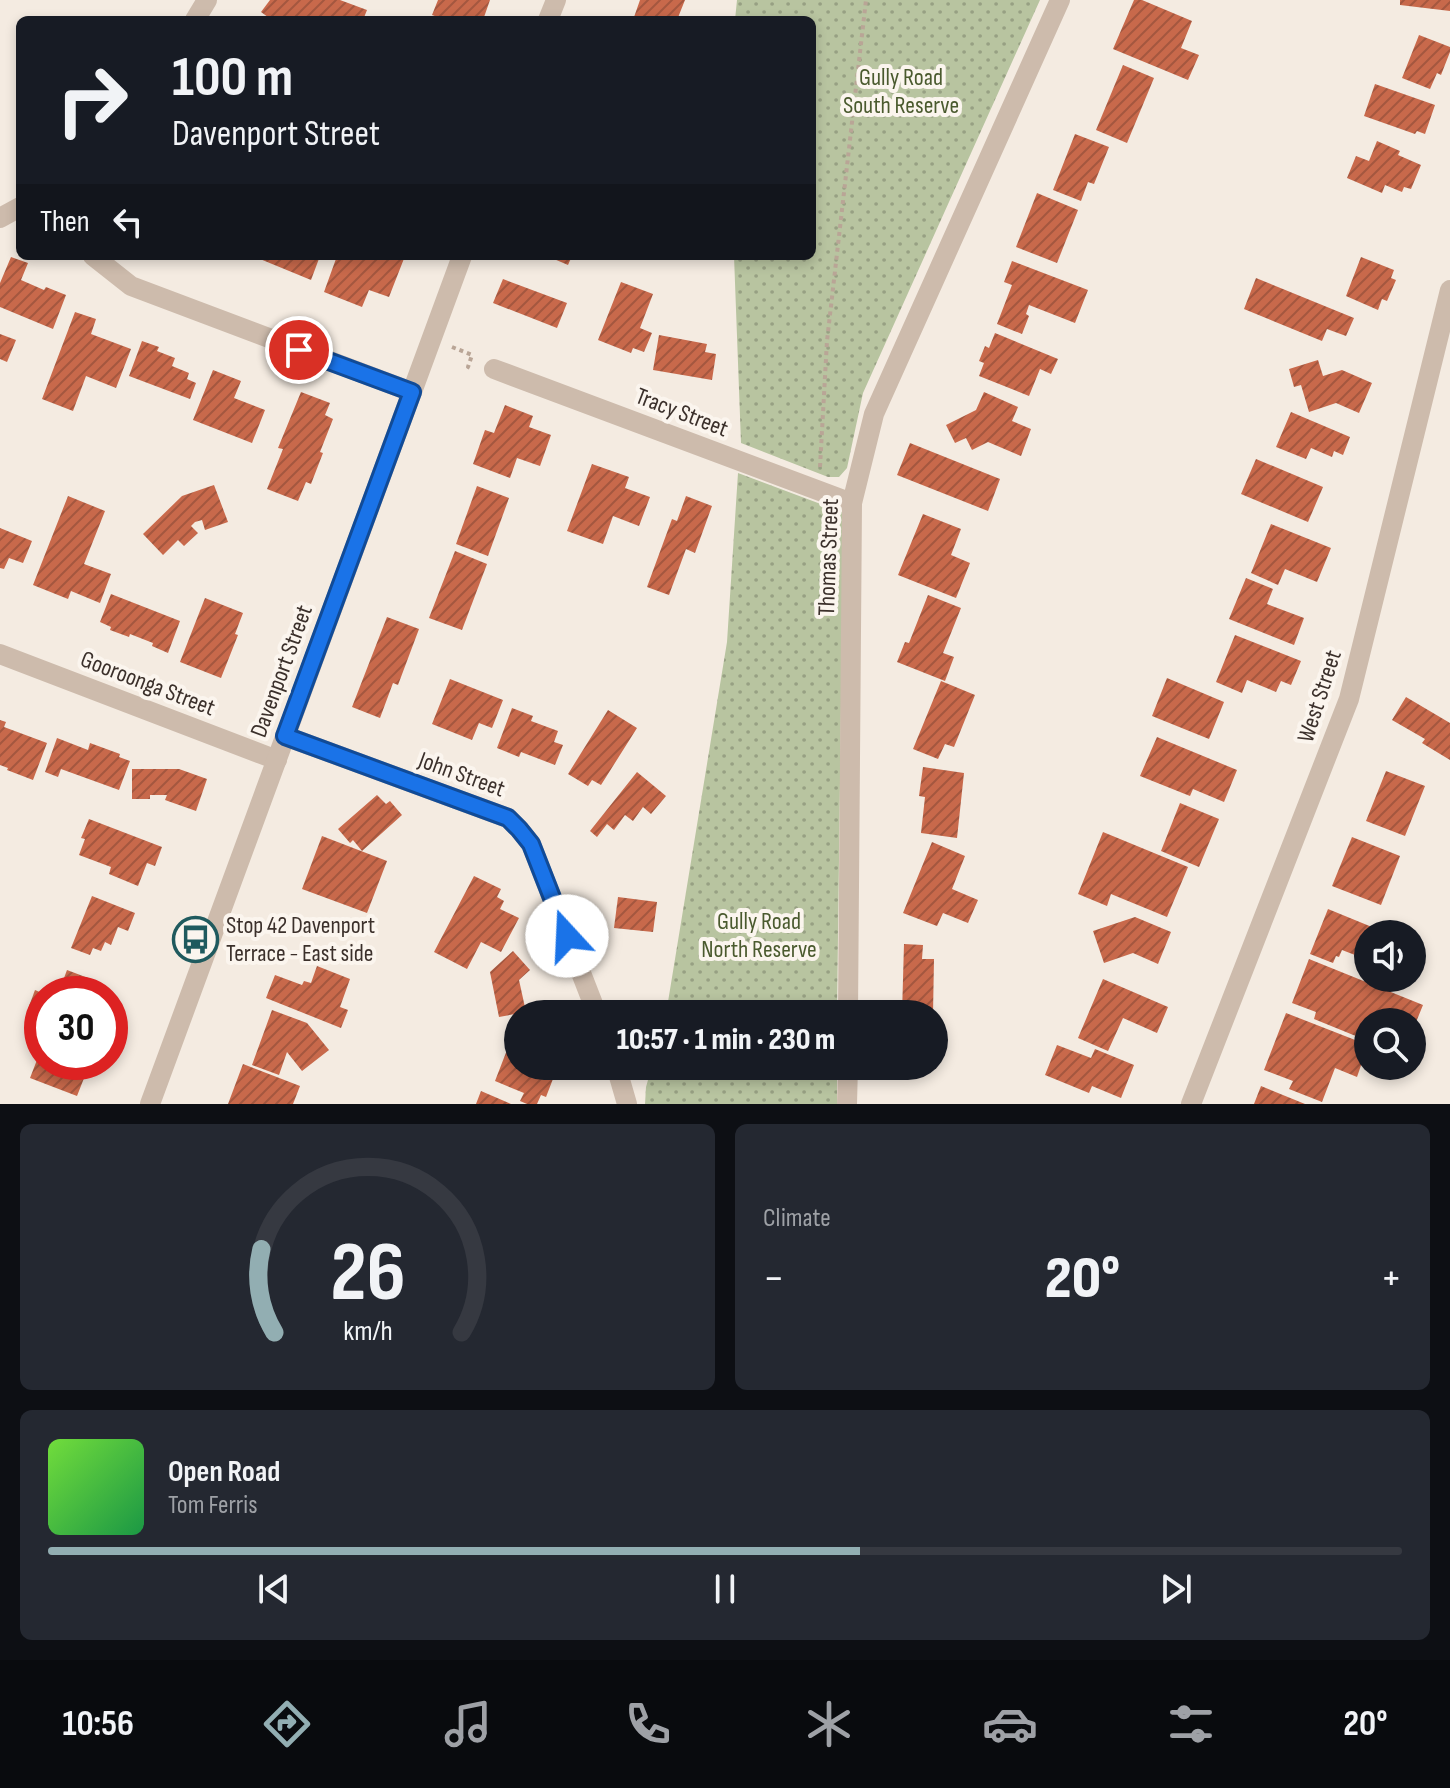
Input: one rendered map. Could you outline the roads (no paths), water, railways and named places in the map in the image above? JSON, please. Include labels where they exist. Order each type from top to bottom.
[{"type":"street","name":"Thomas Street","points":[[848,1000],[852,503],[874,414],[1060,0]]},
{"type":"street","points":[[98,260],[131,286],[412,392]]},
{"type":"street","name":"Davenport Street","points":[[150,1104],[461,260]]},
{"type":"street","name":"West Street","points":[[1191,1104],[1349,699],[1442,359],[1450,290]]},
{"type":"street","name":"Tracy Street","points":[[494,369],[852,503]]},
{"type":"street","name":"Gooroonga Street","points":[[0,654],[277,760]]},
{"type":"street","name":"John Street","points":[[285,736],[508,818],[535,851],[592,1000]]},
{"type":"street","points":[[620,1080],[627,1104]]},
{"type":"street","points":[[847,1104],[848,1080]]},
{"type":"place","name":"Stop 42 Davenport Terrace - East side","points":[[195,939]]},
{"type":"park label","name":"Gully Road South Reserve","points":[[901,91]]},
{"type":"park label","name":"Gully Road North Reserve","points":[[759,935]]}]
